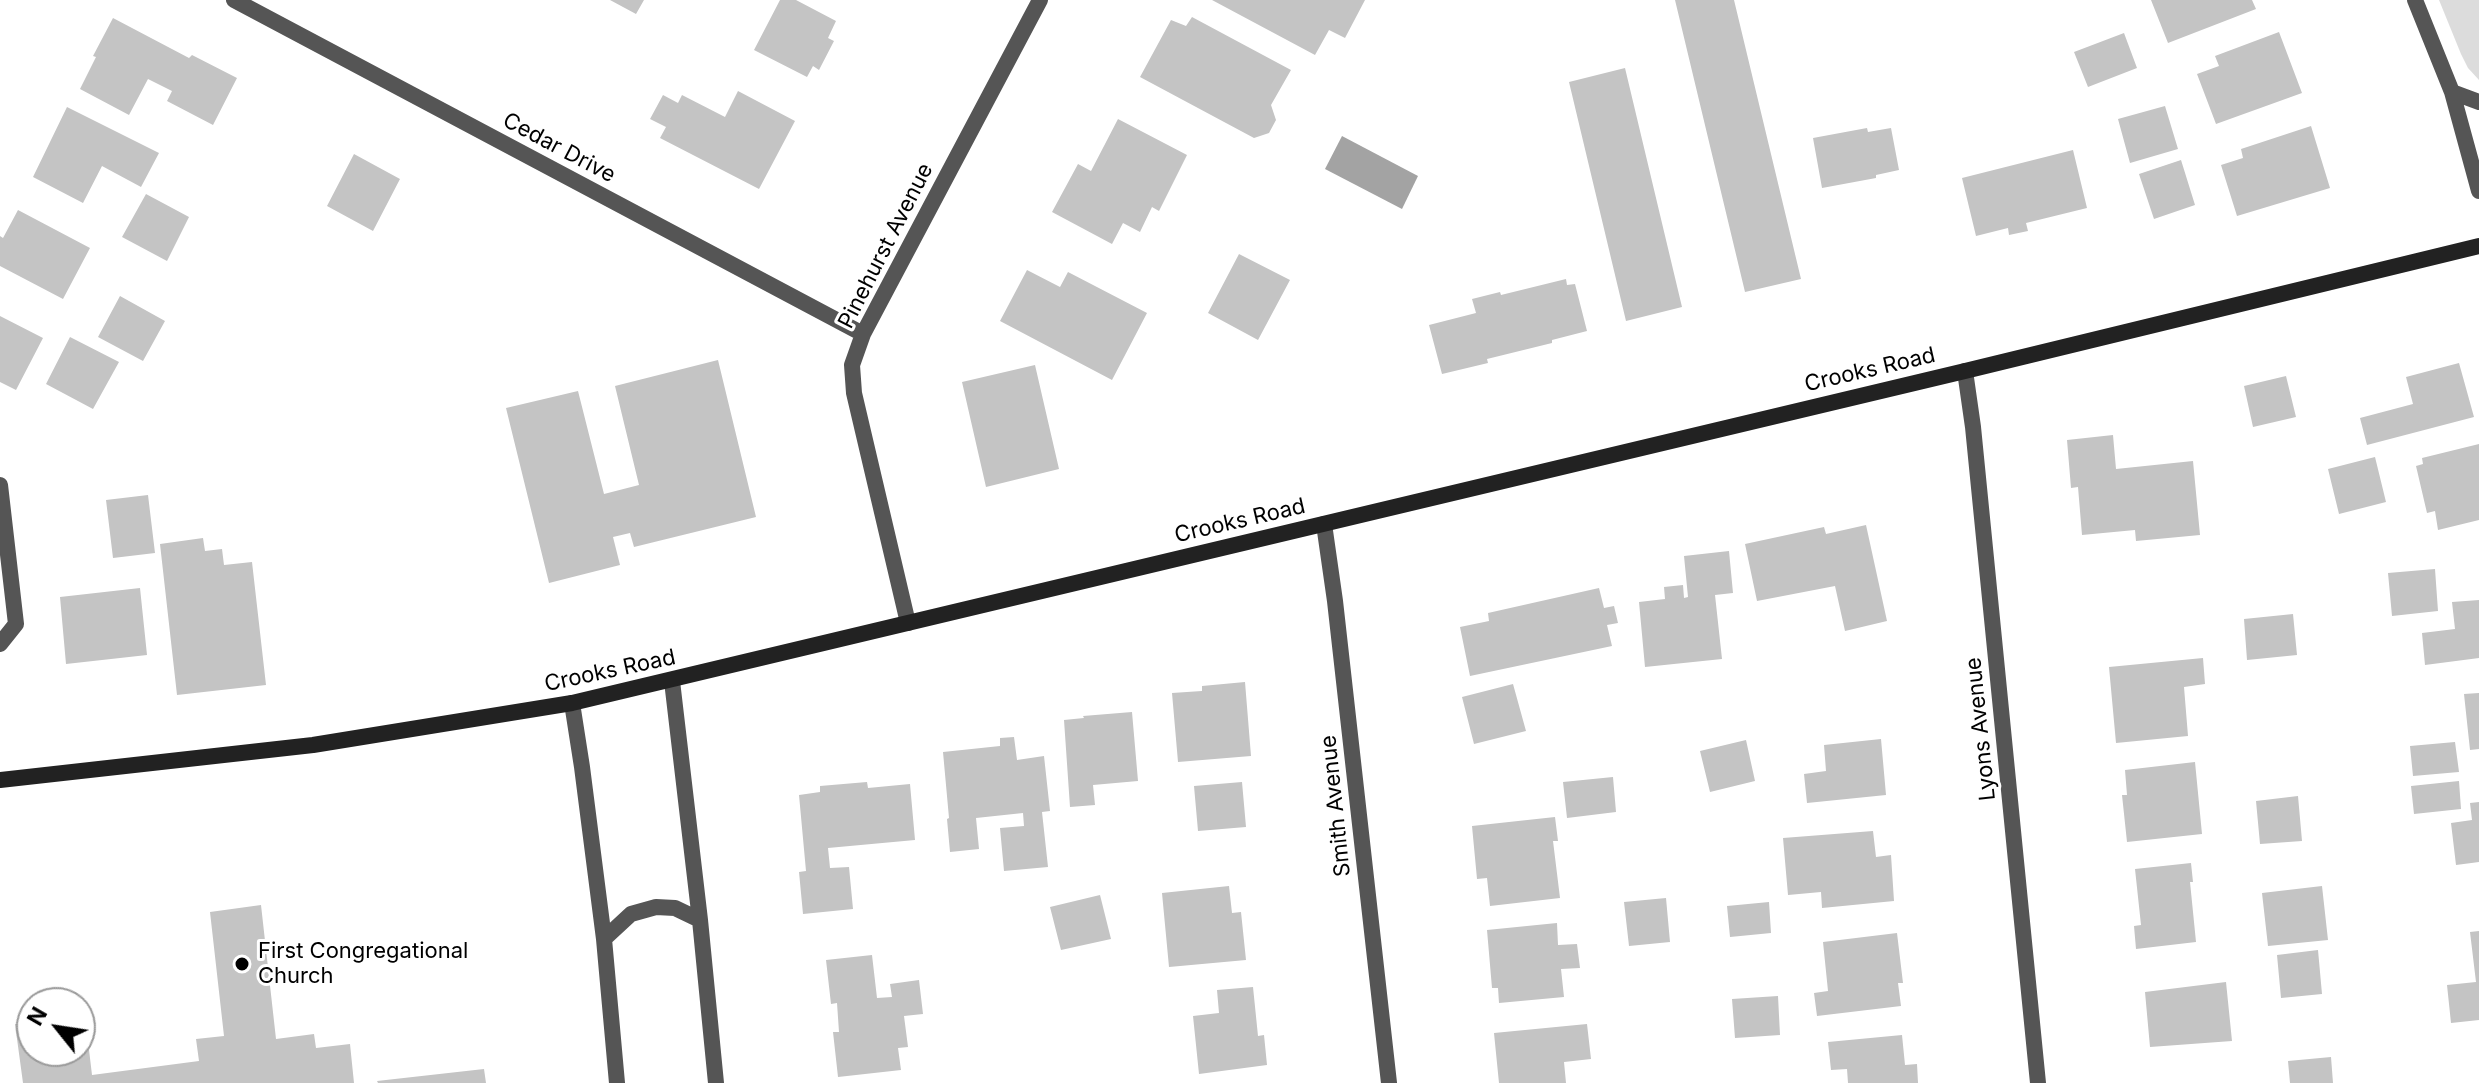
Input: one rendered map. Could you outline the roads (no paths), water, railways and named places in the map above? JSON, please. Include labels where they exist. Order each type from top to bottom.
[{"type":"main road","name":"Crooks Road","points":[[0,780],[313,745],[572,703],[2479,246]]},
{"type":"street","name":"Cedar Drive","points":[[234,0],[863,334]]},
{"type":"street","name":"Pinehurst Avenue","points":[[908,623],[854,393],[852,365],[863,334],[1040,0]]},
{"type":"street","points":[[2415,0],[2452,92],[2479,191]]},
{"type":"street","points":[[2452,92],[2479,102]]},
{"type":"street","name":"Lyons Avenue","points":[[1965,371],[2038,1083]]},
{"type":"street","points":[[0,485],[16,624],[0,644]]},
{"type":"street","name":"Smith Avenue","points":[[1324,524],[1389,1083]]},
{"type":"street","points":[[672,681],[716,1083]]},
{"type":"street","points":[[572,703],[604,939],[617,1083]]},
{"type":"street","points":[[604,939],[631,914],[656,907],[675,908],[700,920]]},
{"type":"place","name":"First Congregational Church","points":[[242,964]]}]
